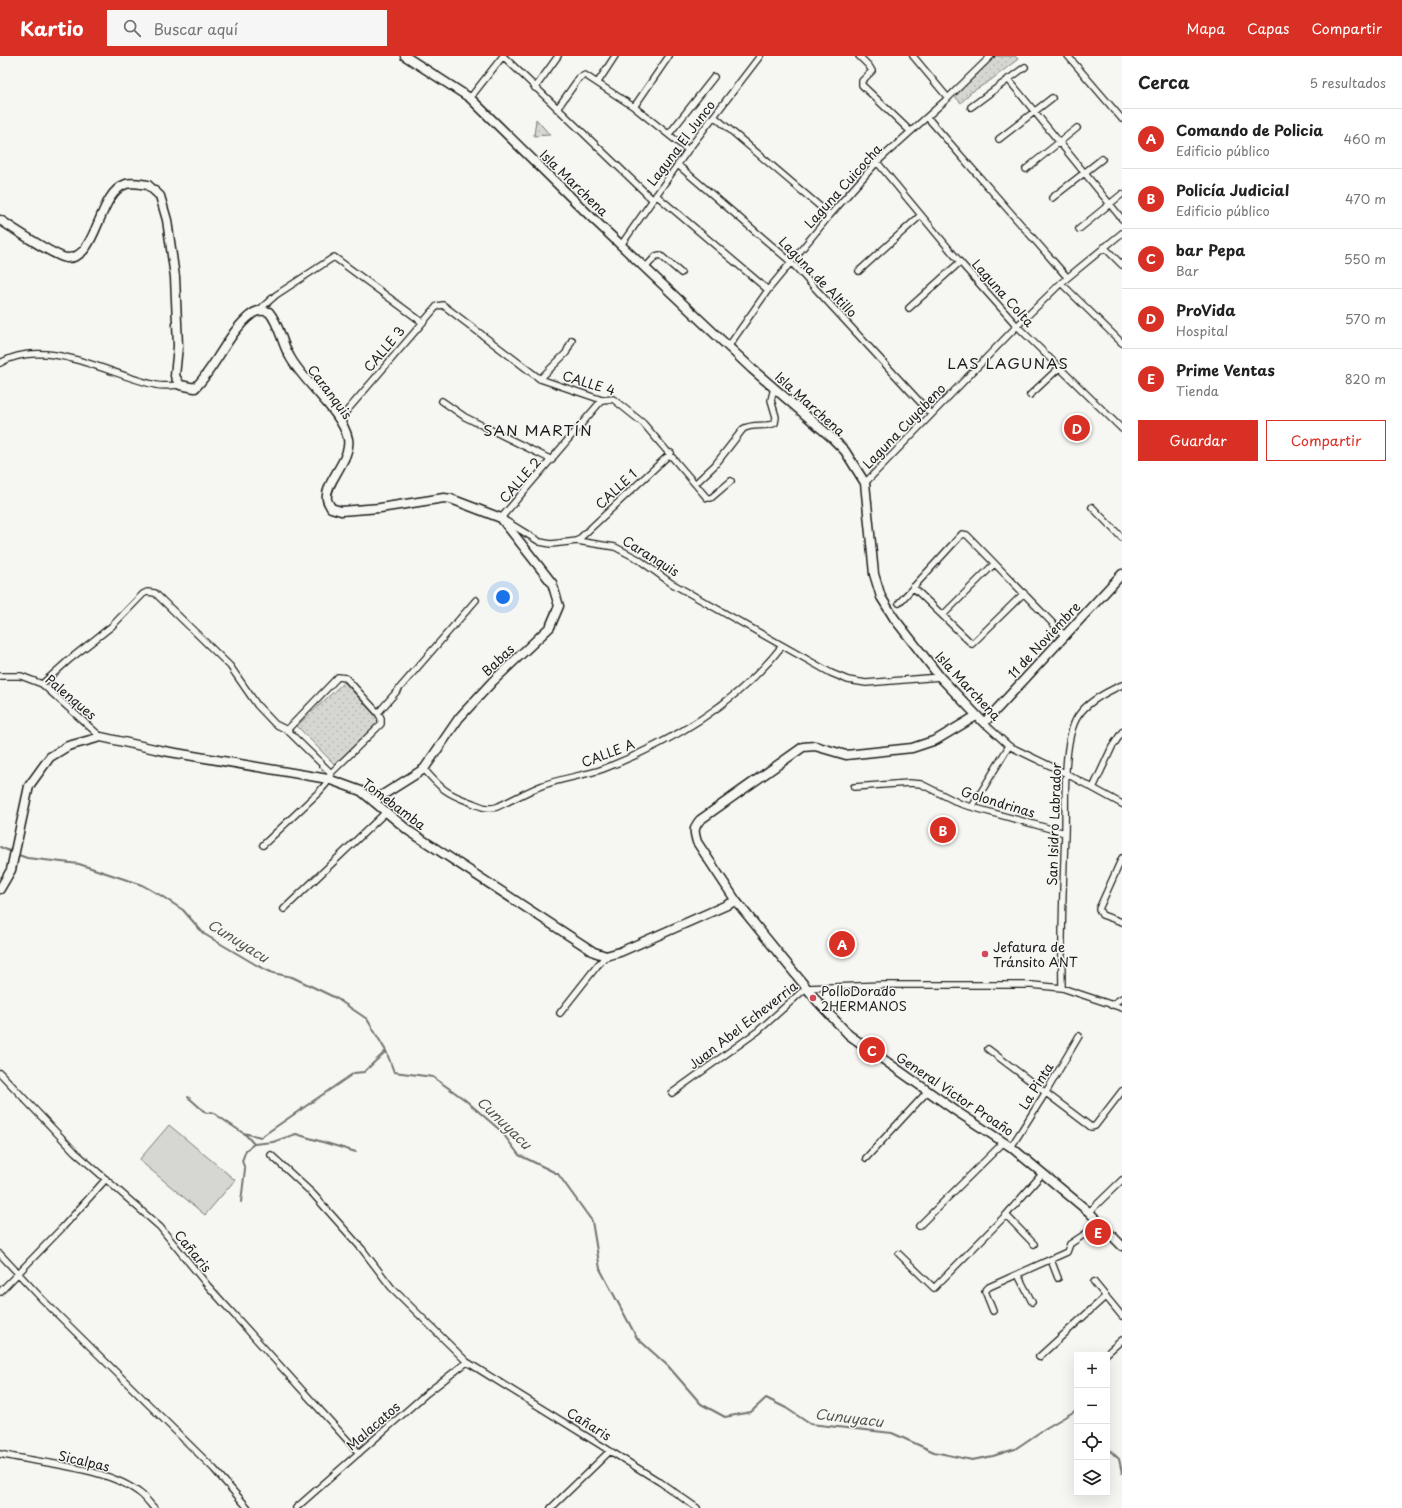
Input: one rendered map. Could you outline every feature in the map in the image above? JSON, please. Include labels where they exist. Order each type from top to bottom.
[{"type":"street","name":"Isla Marchena","points":[[405,56],[470,98],[728,347],[840,447],[865,483],[874,574],[881,597],[894,618],[940,677],[976,716],[1009,746],[1067,774],[1122,804]]},
{"type":"street","points":[[470,98],[503,56],[557,109],[654,197],[768,290]]},
{"type":"street","points":[[535,88],[558,56]]},
{"type":"street","points":[[598,82],[615,56]]},
{"type":"street","points":[[634,107],[669,56]]},
{"type":"street","name":"Laguna El Junco","points":[[621,245],[688,150],[715,117],[760,56]]},
{"type":"street","points":[[859,56],[872,71],[862,81],[862,85],[910,131]]},
{"type":"street","points":[[913,56],[948,98]]},
{"type":"street","name":"Laguna Cuicocha","points":[[728,347],[768,290],[830,215],[877,162],[948,98],[991,56]]},
{"type":"street","points":[[1068,56],[1122,119]]},
{"type":"street","points":[[971,107],[1025,67]]},
{"type":"street","points":[[557,109],[579,78],[585,75],[598,82],[634,107],[688,150]]},
{"type":"street","points":[[669,134],[714,77]]},
{"type":"street","points":[[1008,79],[1122,219]]},
{"type":"street","points":[[999,139],[1052,98]]},
{"type":"street","points":[[715,117],[830,215]]},
{"type":"street","points":[[927,117],[1067,277]]},
{"type":"street","points":[[1026,169],[1077,128]]},
{"type":"street","points":[[1052,198],[1102,159]]},
{"type":"street","name":"Laguna Colta","points":[[877,162],[960,262],[1016,326],[1060,367],[1122,429]]},
{"type":"street","name":"Laguna de Altillo","points":[[678,166],[791,262],[931,414]]},
{"type":"street","points":[[0,220],[61,256],[74,257],[88,245],[109,200],[115,192],[126,184],[140,183],[148,185],[157,191],[163,202],[175,277],[178,346],[175,376],[180,385]]},
{"type":"street","points":[[1079,229],[1122,194]]},
{"type":"street","points":[[859,271],[921,215]]},
{"type":"street","name":"Laguna Cuyabeno","points":[[865,483],[1016,326],[1061,282],[1122,233]]},
{"type":"street","points":[[1104,247],[1122,265]]},
{"type":"street","points":[[645,268],[656,256],[660,255],[681,273]]},
{"type":"street","points":[[0,363],[21,354],[41,353],[75,360],[157,386],[180,385],[195,388],[205,379],[241,324],[252,313],[259,310],[276,295],[334,257],[422,322]]},
{"type":"street","points":[[909,308],[960,262]]},
{"type":"street","points":[[1061,282],[1122,343]]},
{"type":"street","name":"CALLE 3","points":[[339,420],[438,305],[443,305],[451,310]]},
{"type":"street","name":"Caranquis","points":[[259,310],[269,312],[274,318],[289,356],[339,420],[348,438],[348,445],[343,462],[328,490],[326,499],[331,508],[341,511],[380,508],[444,498],[451,499],[501,518],[540,542],[552,544],[577,541],[615,547],[627,552],[671,583],[782,646],[848,680],[866,683],[940,677]]},
{"type":"street","name":"CALLE 4","points":[[451,310],[540,380],[602,400],[613,400],[643,423],[671,453],[706,496],[711,498],[731,481]]},
{"type":"street","points":[[540,380],[566,353],[572,340]]},
{"type":"street","points":[[1030,395],[1060,367]]},
{"type":"street","points":[[696,483],[714,465],[743,429],[747,427],[768,426],[774,423],[776,417],[771,400],[774,388]]},
{"type":"street","name":"CALLE 2","points":[[501,518],[602,400]]},
{"type":"street","points":[[442,401],[465,416],[552,460]]},
{"type":"street","name":"CALLE 1","points":[[577,541],[671,453]]},
{"type":"street","points":[[1092,507],[1122,538]]},
{"type":"street","name":"Babas","points":[[373,801],[424,768],[459,718],[493,681],[550,627],[555,618],[559,606],[552,583],[501,518]]},
{"type":"street","points":[[899,602],[962,534],[967,535],[1064,635]]},
{"type":"street","points":[[943,616],[994,564]]},
{"type":"street","name":"11 de Noviembre","points":[[984,723],[1122,574]]},
{"type":"street","points":[[913,587],[972,644],[1024,593]]},
{"type":"street","points":[[42,684],[82,649],[112,626],[143,594],[147,592],[155,593],[230,666],[257,705],[275,724],[287,730],[330,776]]},
{"type":"street","points":[[378,713],[476,600]]},
{"type":"street","name":"CALLE A","points":[[424,768],[437,784],[452,796],[483,808],[490,809],[497,807],[542,786],[602,769],[658,744],[729,699],[762,669],[782,646]]},
{"type":"street","name":"Palenques","points":[[0,676],[22,676],[42,684],[101,737]]},
{"type":"street","points":[[263,845],[319,792],[326,784],[330,776],[379,726],[382,721],[378,713],[346,678],[342,676],[338,677],[287,730]]},
{"type":"street","name":"San Isidro Labrador","points":[[1062,988],[1061,913],[1069,744],[1077,716],[1088,705],[1110,690],[1122,685]]},
{"type":"street","name":"General Victor Proaño","points":[[976,716],[936,740],[912,748],[846,755],[815,746],[803,747],[700,820],[694,826],[694,832],[697,842],[736,901],[806,988],[849,1035],[1007,1145],[1089,1212],[1122,1246]]},
{"type":"street","points":[[1093,788],[1112,747],[1122,732]]},
{"type":"street","name":"Tomebamba","points":[[0,889],[11,870],[18,845],[21,818],[29,786],[38,772],[50,757],[68,746],[101,737],[164,751],[330,776],[373,801],[409,831],[446,857],[594,952],[606,956]]},
{"type":"street","points":[[972,807],[1009,746]]},
{"type":"street","name":"Golondrinas","points":[[854,787],[909,783],[920,784],[961,804],[1065,833]]},
{"type":"street","points":[[284,909],[386,812]]},
{"type":"street","points":[[1122,858],[1099,909],[1102,915],[1122,922]]},
{"type":"street","points":[[560,1013],[606,956],[620,952],[736,901]]},
{"type":"street","name":"Juan Abel Echeverria","points":[[672,1093],[758,1031],[806,988],[834,986],[987,984],[1047,986],[1062,988],[1122,1008]]},
{"type":"street","points":[[1111,1005],[1122,998]]},
{"type":"street","name":"La Pinta","points":[[919,1226],[1007,1145],[1046,1092],[1079,1036]]},
{"type":"street","points":[[988,1049],[1094,1127],[1122,1090]]},
{"type":"street","name":"Cañaris","points":[[0,1073],[74,1152],[160,1227],[208,1286],[359,1453]]},
{"type":"street","points":[[866,1158],[928,1091]]},
{"type":"street","name":"Cañaris","points":[[271,1155],[313,1194],[362,1249],[391,1287],[467,1362],[660,1482],[697,1508]]},
{"type":"street","points":[[899,1254],[934,1288],[1006,1214],[1043,1173]]},
{"type":"street","points":[[0,1292],[106,1179]]},
{"type":"street","points":[[1089,1212],[1122,1180]]},
{"type":"street","points":[[1006,1214],[1034,1244]]},
{"type":"street","points":[[993,1311],[985,1291],[989,1287],[1068,1252],[1070,1244],[1100,1224]]},
{"type":"street","points":[[0,1254],[19,1273],[23,1280],[214,1469],[248,1508]]},
{"type":"street","points":[[1051,1260],[1058,1278]]},
{"type":"street","points":[[1018,1275],[1032,1302]]},
{"type":"street","points":[[1094,1282],[1122,1316]]},
{"type":"street","points":[[1039,1357],[1106,1296]]},
{"type":"street","points":[[1108,1352],[1122,1340]]},
{"type":"street","name":"Malacatos","points":[[296,1508],[427,1393],[467,1362]]},
{"type":"street","points":[[551,1508],[610,1451]]},
{"type":"street","name":"Sicalpas","points":[[0,1454],[106,1476],[125,1484],[142,1495],[154,1508]]},
{"type":"shaded area","points":[[990,56],[1015,56],[1018,59],[991,80],[970,93],[961,103],[950,91]]},
{"type":"shaded area","points":[[536,119],[550,135],[534,136]]},
{"type":"shaded area","points":[[344,682],[381,722],[338,768],[297,726]]},
{"type":"shaded area","points":[[169,1125],[235,1180],[205,1215],[139,1160]]},
{"type":"waterway","name":"Cunuyacu","points":[[0,847],[12,852]]},
{"type":"waterway","name":"Cunuyacu","points":[[16,854],[27,858],[79,864],[142,885],[183,910],[204,934],[258,966],[273,973],[292,977],[336,998],[367,1019],[386,1051],[394,1072],[433,1077],[464,1099],[501,1131],[519,1155],[558,1174],[592,1221],[600,1269],[637,1338],[668,1366],[701,1404],[725,1417],[751,1412],[766,1398],[786,1408],[810,1424],[892,1433],[934,1452],[972,1460],[993,1456],[1015,1449],[1074,1412]]},
{"type":"waterway","points":[[188,1097],[206,1113],[212,1112],[243,1133],[261,1137],[354,1073],[364,1072],[386,1051]]},
{"type":"waterway","points":[[241,1202],[245,1169],[242,1161],[246,1150],[254,1144],[244,1133]]},
{"type":"waterway","points":[[254,1144],[273,1142],[296,1134],[356,1152]]},
{"type":"waterway","name":"Cunuyacu","points":[[1110,1451],[1119,1459],[1122,1473]]},
{"type":"place","name":"ProVida","points":[[1077,428]]},
{"type":"place","name":"Policía Judicial","points":[[943,830]]},
{"type":"place","name":"Comando de Policia","points":[[842,944]]},
{"type":"place","name":"Jefatura de Tránsito ANT","points":[[985,954]]},
{"type":"place","name":"PolloDorado 2HERMANOS","points":[[813,998]]},
{"type":"place","name":"bar Pepa","points":[[872,1050]]},
{"type":"place","name":"Prime Ventas","points":[[1098,1232]]},
{"type":"district","name":"LAS LAGUNAS","points":[[1008,364]]},
{"type":"district","name":"SAN MARTÍN","points":[[538,431]]}]
